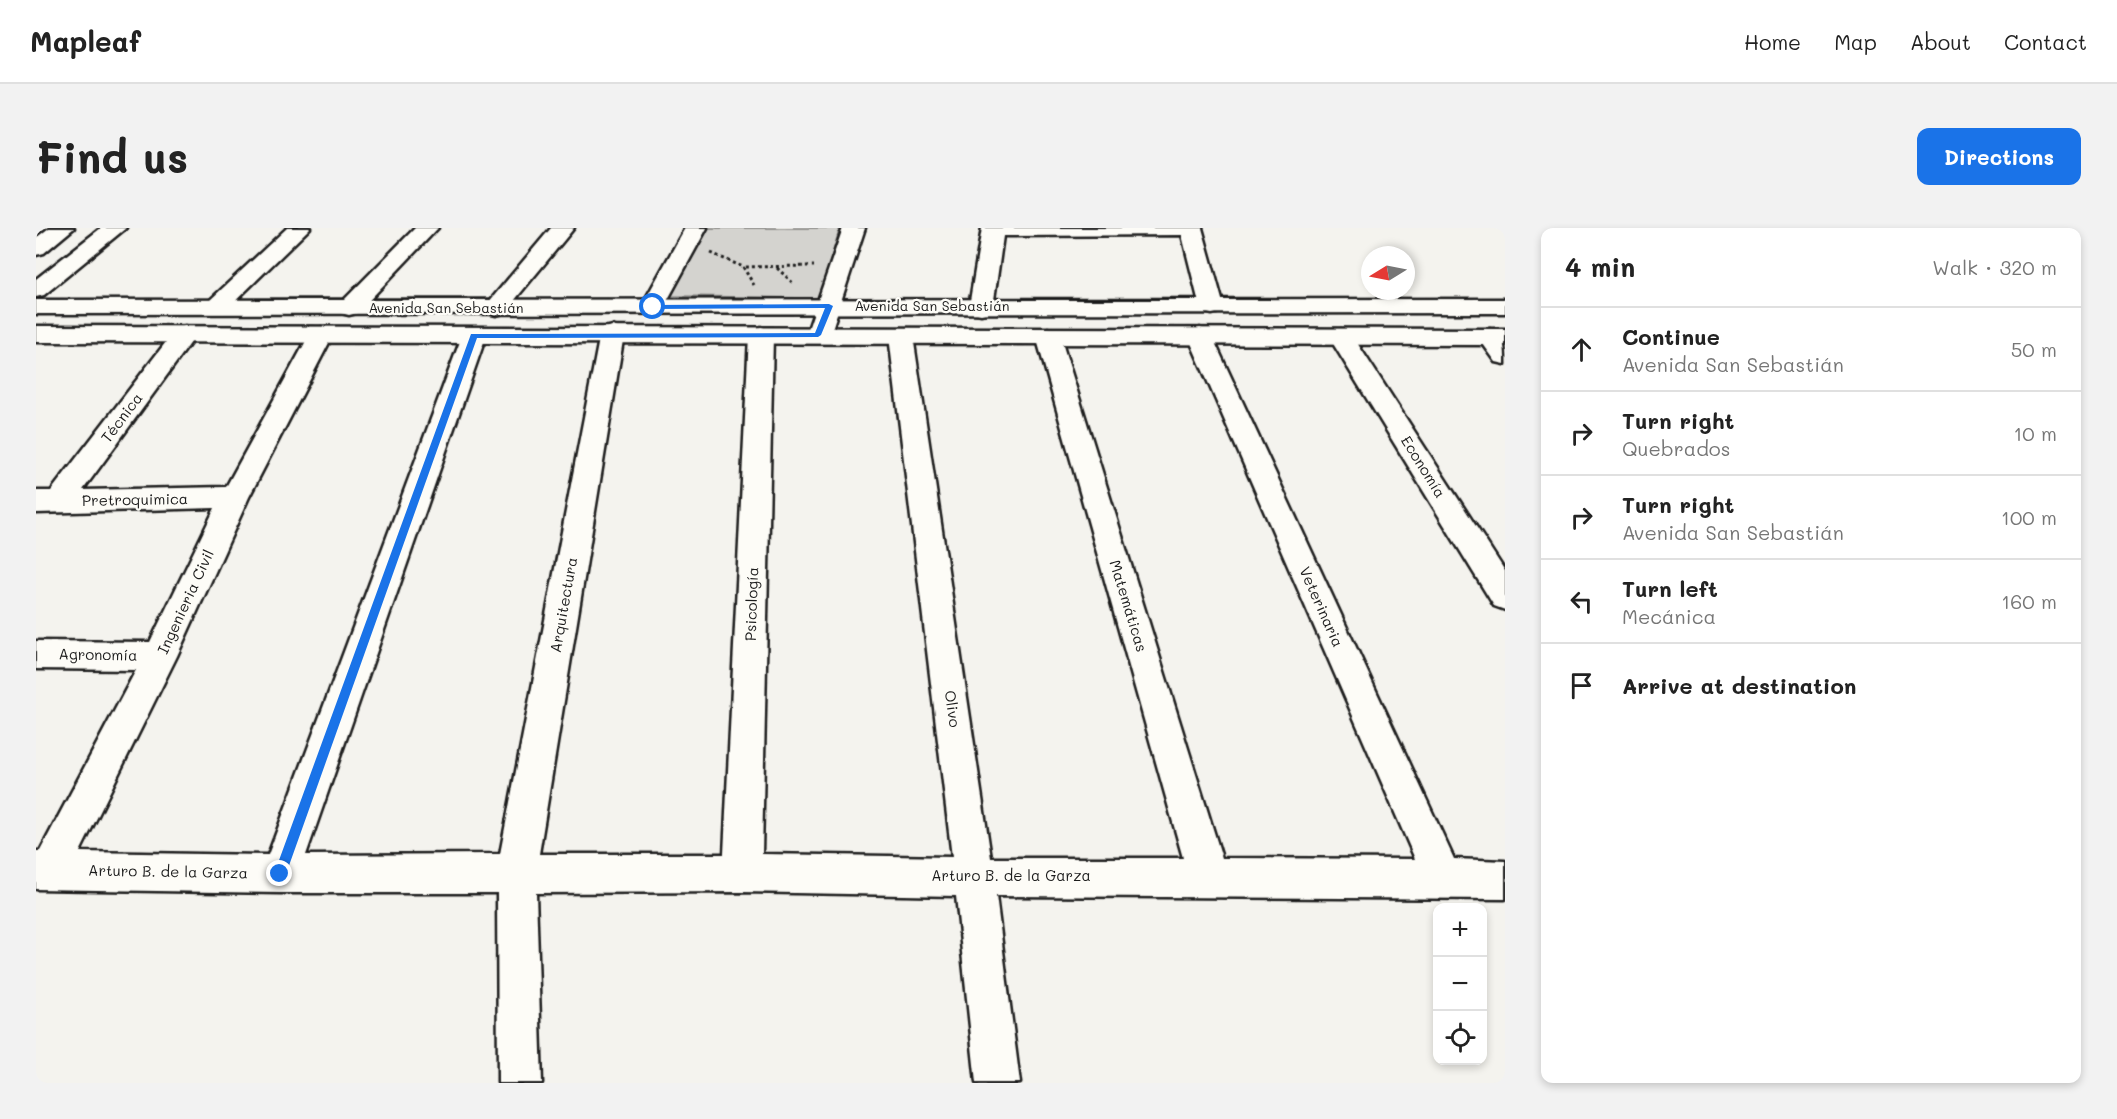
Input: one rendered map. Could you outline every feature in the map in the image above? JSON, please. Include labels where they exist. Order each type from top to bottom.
[{"type":"street","points":[[36,248],[63,228]]},
{"type":"street","points":[[36,290],[115,228]]},
{"type":"street","points":[[217,306],[299,228]]},
{"type":"street","points":[[349,308],[427,228]]},
{"type":"street","points":[[496,308],[563,228]]},
{"type":"street","points":[[653,307],[696,228]]},
{"type":"street","points":[[818,335],[854,228]]},
{"type":"street","points":[[981,307],[993,229],[1191,228],[1212,307]]},
{"type":"street","name":"Avenida San Sebastián","points":[[36,307],[1505,306]]},
{"type":"street","name":"Avenida San Sebastián","points":[[36,334],[1200,336],[1341,337],[1500,344]]},
{"type":"street","name":"Técnica","points":[[48,501],[185,334]]},
{"type":"street","name":"Arquitectura","points":[[516,874],[612,334]]},
{"type":"street","name":"Psicología","points":[[742,873],[761,334]]},
{"type":"street","name":"Ingenieria Civil","points":[[44,870],[160,656],[235,497],[321,335]]},
{"type":"street","points":[[280,874],[474,336]]},
{"type":"street","name":"Olivo","points":[[901,336],[974,877],[998,1083]]},
{"type":"street","name":"Matemáticas","points":[[1048,336],[1208,876]]},
{"type":"street","name":"Veterinaria","points":[[1200,336],[1443,878]]},
{"type":"street","name":"Economía","points":[[1341,337],[1505,597]]},
{"type":"street","name":"Pretroquimica","points":[[48,501],[235,497]]},
{"type":"street","name":"Agronomía","points":[[36,655],[160,656]]},
{"type":"street","name":"Arturo B. de la Garza","points":[[44,870],[280,874],[742,873],[974,877],[1208,876],[1505,880]]},
{"type":"street","points":[[516,874],[520,1083]]},
{"type":"path","points":[[707,250],[717,257],[743,267],[802,268],[820,265]]},
{"type":"path","points":[[743,267],[755,290]]},
{"type":"shaded area","points":[[708,228],[840,228],[819,298],[668,296]]},
{"type":"route","points":[[280,874],[474,336],[818,335],[829,306],[653,307]]}]
